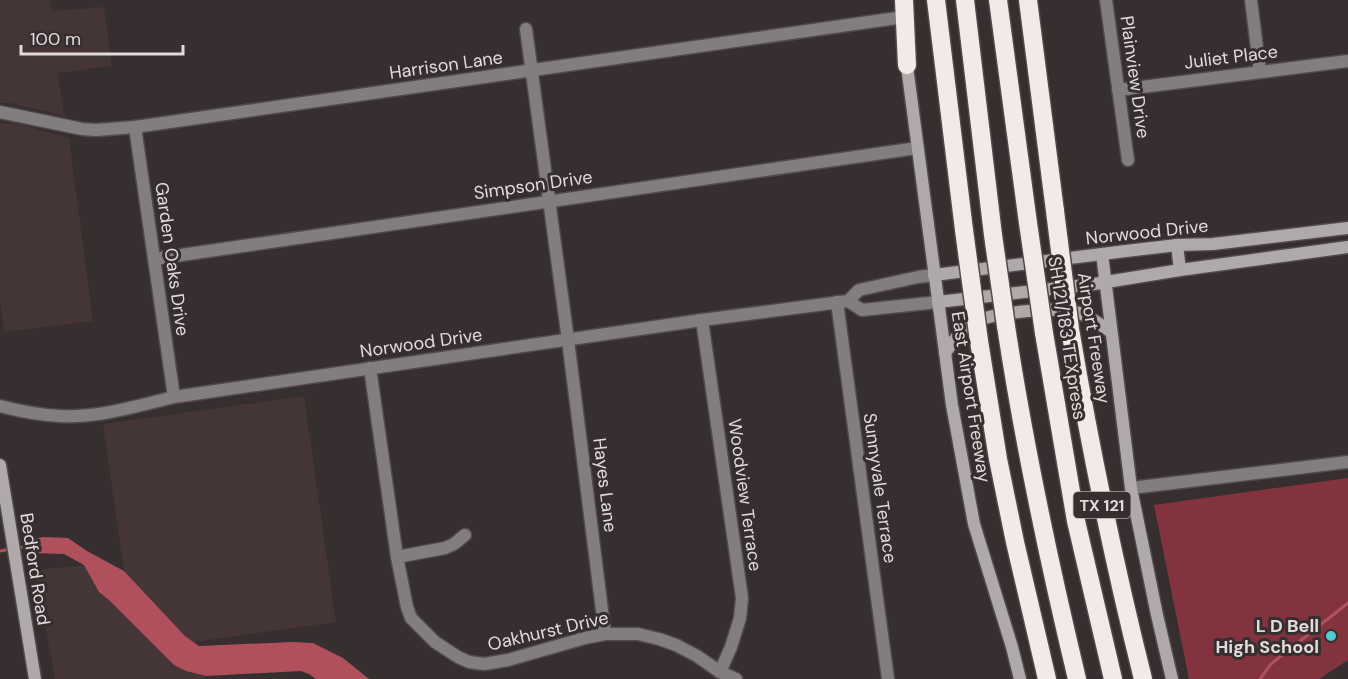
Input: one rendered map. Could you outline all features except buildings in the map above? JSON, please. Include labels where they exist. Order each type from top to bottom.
[{"type":"highway","points":[[904,0],[907,65]]},
{"type":"highway","points":[[936,0],[964,230],[998,459],[1047,679]]},
{"type":"highway","points":[[964,0],[993,235],[1017,398],[1045,543],[1077,679]]},
{"type":"highway","name":"SH 121/183 TEXpress","points":[[998,0],[1044,333],[1076,521],[1113,679]]},
{"type":"highway","name":"Airport Freeway","points":[[1028,0],[1070,329],[1105,519],[1143,679]]},
{"type":"main road","points":[[895,0],[907,65],[934,275]]},
{"type":"main road","name":"Norwood Drive","points":[[934,275],[1177,245],[1214,244],[1348,228]]},
{"type":"main road","points":[[1177,245],[1180,270]]},
{"type":"main road","name":"Norwood Drive","points":[[938,302],[1105,282],[1348,247]]},
{"type":"main road","name":"Airport Freeway","points":[[1102,254],[1131,488],[1173,679]]},
{"type":"main road","name":"East Airport Freeway","points":[[934,275],[957,440],[974,524],[1020,679]]},
{"type":"main road","points":[[945,353],[961,331],[971,323],[988,317],[1029,311],[1053,310],[1078,313],[1111,332]]},
{"type":"main road","name":"Bedford Road","points":[[0,465],[7,534],[14,556],[35,679]]},
{"type":"street","name":"Plainview Drive","points":[[1106,0],[1128,160]]},
{"type":"street","points":[[1251,0],[1260,72]]},
{"type":"street","name":"Harrison Lane","points":[[0,112],[82,129],[135,127],[897,18]]},
{"type":"street","points":[[526,28],[531,71]]},
{"type":"street","name":"Juliet Place","points":[[1118,90],[1348,61]]},
{"type":"street","name":"Hayes Lane","points":[[531,71],[605,634]]},
{"type":"street","name":"Garden Oaks Drive","points":[[135,127],[174,397]]},
{"type":"street","name":"Simpson Drive","points":[[154,259],[917,148]]},
{"type":"street","name":"Norwood Drive","points":[[0,406],[59,416],[110,412],[174,397],[702,320],[842,302],[859,290],[934,275]]},
{"type":"street","name":"Norwood Drive","points":[[842,302],[862,310],[938,302]]},
{"type":"street","name":"Sunnyvale Terrace","points":[[842,302],[888,679]]},
{"type":"street","name":"Woodview Terrace","points":[[702,320],[742,598],[740,618],[720,672]]},
{"type":"street","name":"Oakhurst Drive","points":[[370,368],[397,557],[407,607],[411,618],[435,642],[469,662],[484,664],[508,660],[605,634],[638,634],[676,645],[736,679]]},
{"type":"street","points":[[1131,488],[1348,462]]},
{"type":"street","points":[[397,557],[445,548],[465,535]]},
{"type":"shaded area","points":[[0,0],[50,0],[52,11],[104,7],[112,66],[58,73],[64,117],[10,103],[0,103]]},
{"type":"shaded area","points":[[0,123],[19,124],[69,138],[93,321],[4,332],[0,300]]},
{"type":"shaded area","points":[[304,396],[336,622],[194,642],[185,636],[124,571],[103,424]]},
{"type":"shaded area","points":[[1348,478],[1348,660],[1319,679],[1189,679],[1154,505]]},
{"type":"shaded area","points":[[68,538],[124,571],[185,636],[199,646],[313,643],[343,658],[369,679],[316,679],[301,671],[206,676],[186,671],[174,665],[99,592],[84,565],[64,554],[33,553],[31,539]]},
{"type":"shaded area","points":[[84,565],[99,592],[174,665],[206,676],[206,679],[55,679],[35,570]]},
{"type":"waterway","points":[[17,548],[34,545]]},
{"type":"waterway","points":[[0,551],[11,549]]},
{"type":"waterway","points":[[1260,679],[1271,664],[1348,603]]},
{"type":"place","name":"L D Bell High School","points":[[1331,636]]}]
